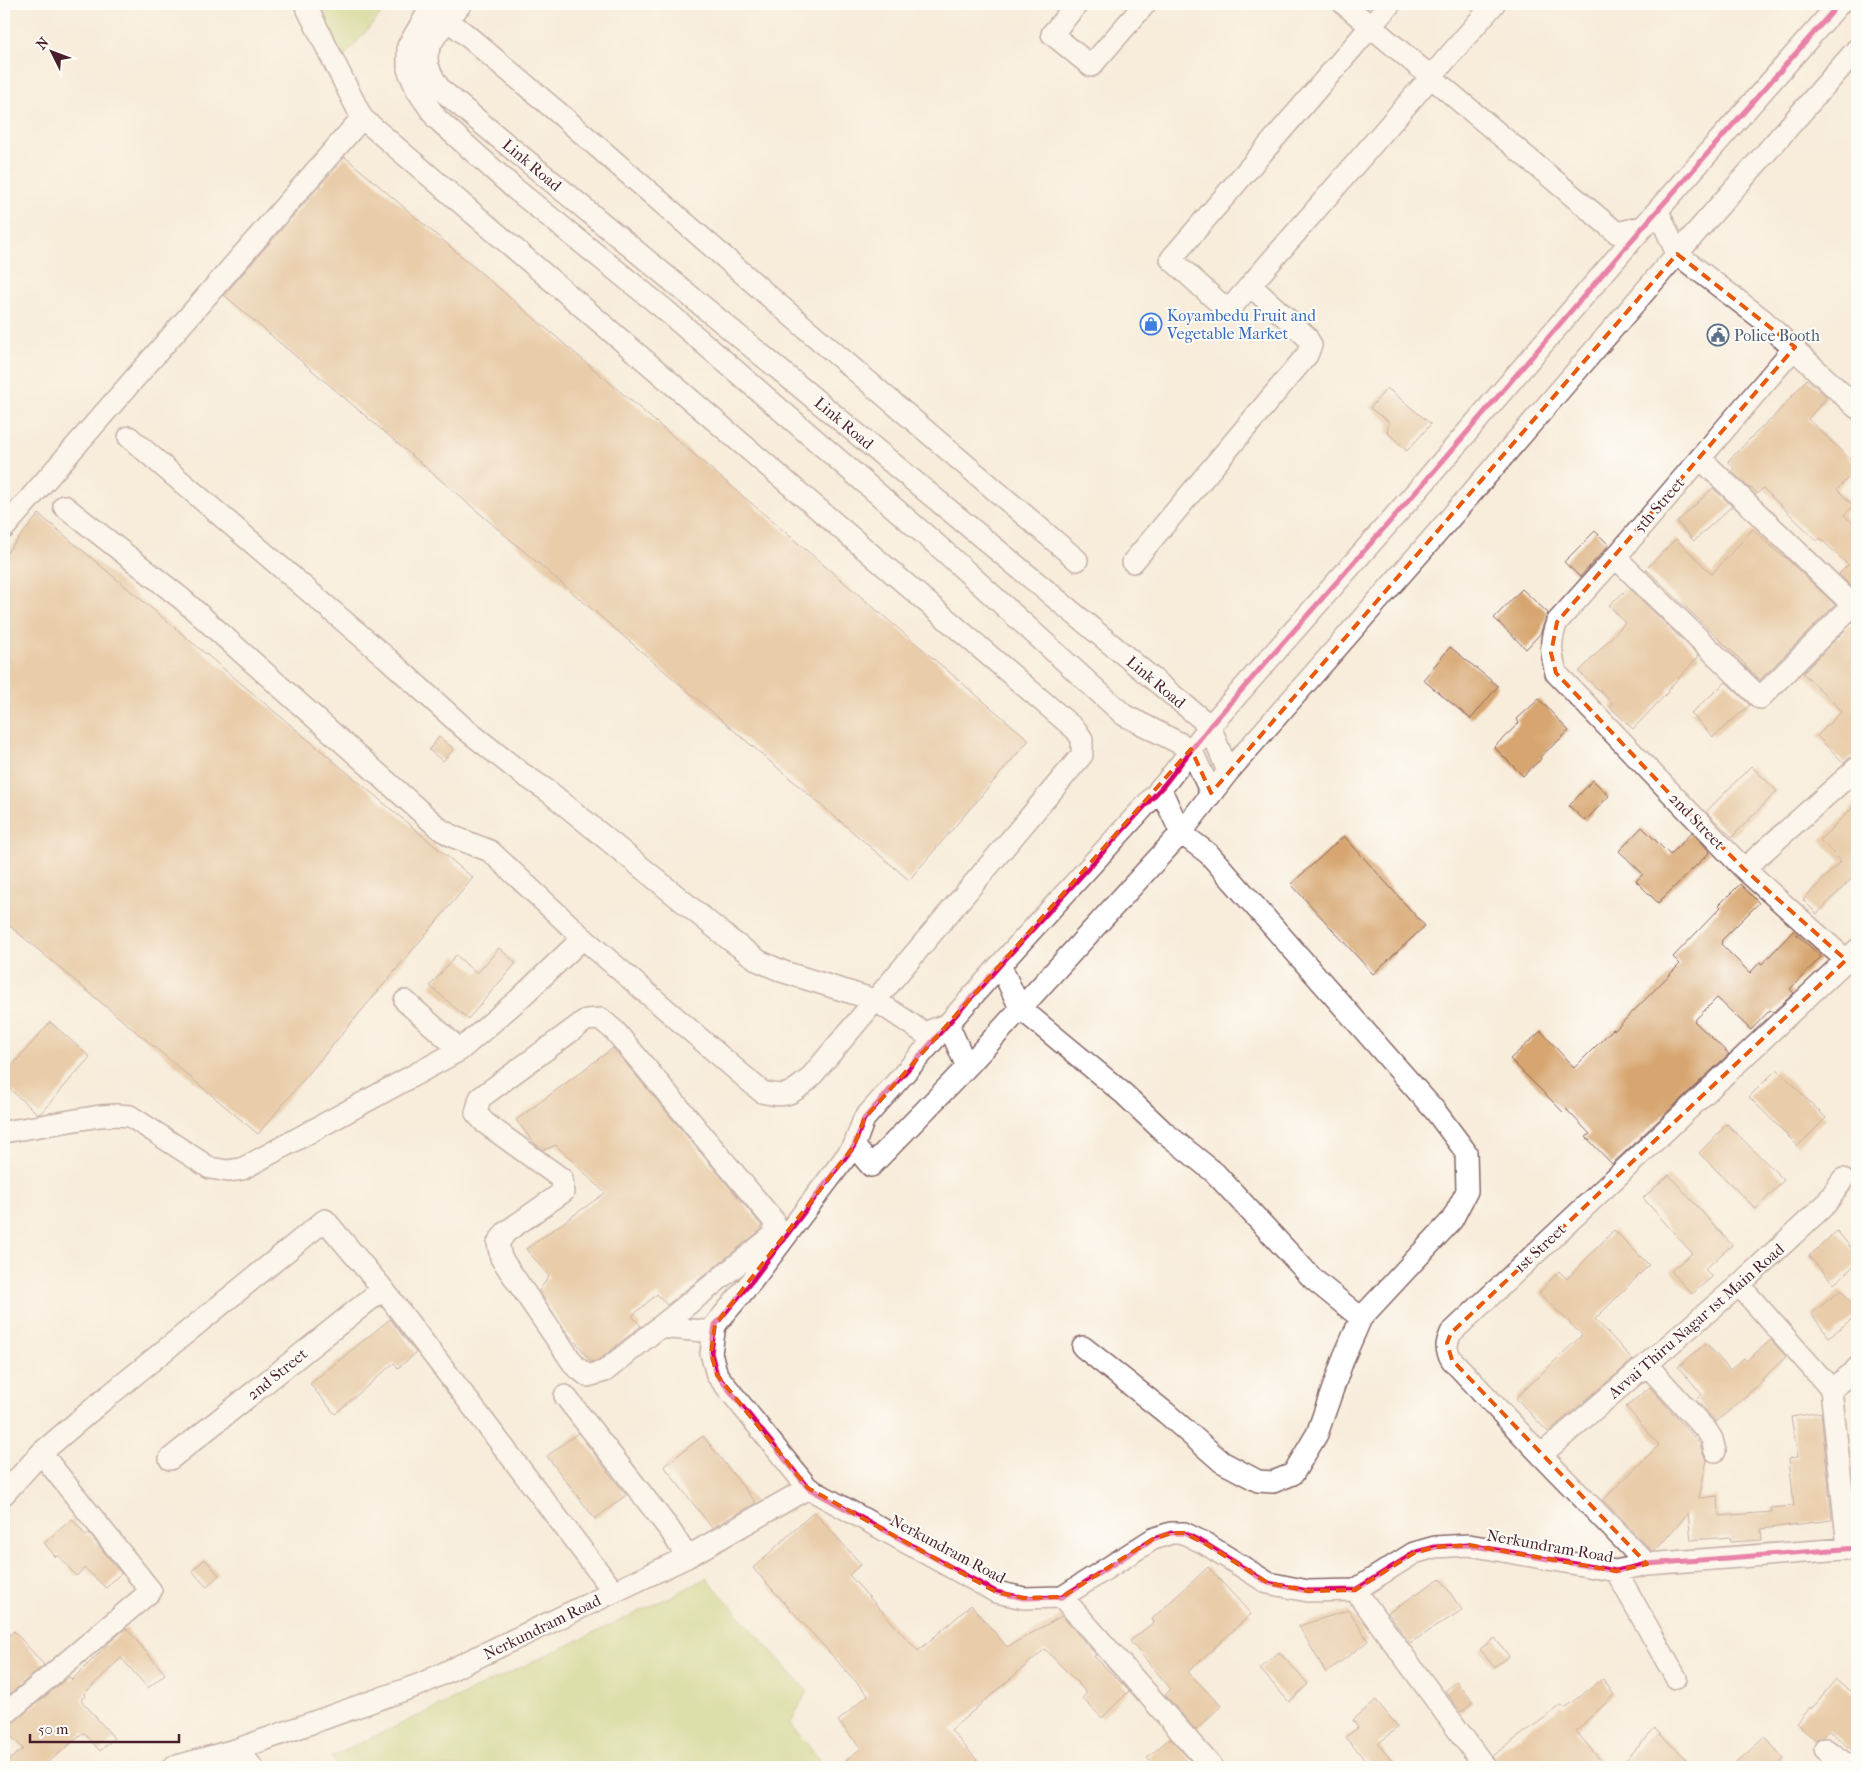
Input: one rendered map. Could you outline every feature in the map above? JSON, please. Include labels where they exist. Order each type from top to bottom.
[{"type":"street","points":[[64,506],[182,599],[440,829],[454,837],[490,851],[583,938],[762,1092],[779,1096],[790,1094],[809,1079],[1082,755],[1082,739],[1076,730],[362,118],[305,4]]},
{"type":"street","points":[[1077,4],[1052,34],[1091,66],[1145,4]]},
{"type":"street","points":[[1344,4],[1616,233],[1643,227]]},
{"type":"street","points":[[1390,4],[1171,259],[1228,312],[1494,4]]},
{"type":"street","points":[[808,1488],[717,1375],[711,1353],[715,1325],[752,1282],[854,1146],[864,1119],[1160,788],[1210,726],[1839,4]]},
{"type":"street","points":[[1077,560],[809,331],[561,115],[455,12],[431,6],[408,46],[408,69],[417,90],[436,120],[516,189],[664,309],[945,552],[1124,715],[1191,749],[1211,793]]},
{"type":"street","name":"Link Road","points":[[455,12],[430,45],[427,56],[428,66],[440,89],[1210,726],[1228,772]]},
{"type":"street","points":[[854,1146],[871,1166],[967,1067],[1180,833],[1228,772],[1857,48]]},
{"type":"street","points":[[4,528],[362,118]]},
{"type":"street","points":[[1658,211],[1677,254],[1762,319],[1854,398]]},
{"type":"street","points":[[1132,562],[1307,355],[1311,346],[1306,336],[1251,286]]},
{"type":"street","name":"5th Street","points":[[1556,673],[1551,653],[1551,636],[1557,622],[1794,348]]},
{"type":"street","points":[[129,438],[388,659],[464,728],[548,791],[729,940],[759,960],[784,972],[875,1000],[924,1033],[948,1024]]},
{"type":"street","points":[[1615,557],[1760,698],[1855,607],[1700,458]]},
{"type":"street","name":"2nd Street","points":[[1556,673],[1744,870],[1852,955]]},
{"type":"street","points":[[1744,870],[1857,768]]},
{"type":"street","points":[[1083,1348],[1166,1413],[1222,1462],[1258,1481],[1273,1482],[1293,1474],[1317,1434],[1344,1357],[1361,1318],[1452,1220],[1466,1191],[1466,1152],[1436,1112],[1209,854],[1180,833],[1160,788]]},
{"type":"street","points":[[4,1132],[100,1116],[117,1114],[130,1116],[210,1168],[228,1171],[242,1169],[460,1050],[583,938]]},
{"type":"street","name":"1st Street","points":[[1647,1564],[1452,1360],[1447,1352],[1446,1343],[1451,1332],[1852,955]]},
{"type":"street","points":[[1000,965],[1020,1008],[1060,1039],[1124,1094],[1164,1132],[1215,1173],[1313,1279],[1361,1318]]},
{"type":"street","points":[[405,1001],[460,1050]]},
{"type":"street","points":[[601,1019],[615,1031],[774,1221],[774,1235],[660,1328],[605,1371],[588,1376],[575,1366],[501,1258],[498,1243],[506,1232],[563,1192],[562,1179],[485,1123],[476,1113],[480,1098],[586,1020],[601,1019]]},
{"type":"street","points":[[948,1024],[967,1067]]},
{"type":"street","name":"Avvai Thiru Nagar 1st Main Road","points":[[1541,1455],[1740,1285],[1826,1204],[1843,1179]]},
{"type":"street","points":[[4,1494],[42,1453],[101,1402],[325,1220],[383,1289],[614,1592]]},
{"type":"street","points":[[736,1266],[752,1282]]},
{"type":"street","points":[[1740,1285],[1831,1389],[1852,1548]]},
{"type":"street","name":"2nd Street","points":[[170,1459],[383,1289]]},
{"type":"street","points":[[660,1328],[714,1332]]},
{"type":"street","points":[[1647,1365],[1707,1431],[1712,1439],[1715,1451]]},
{"type":"street","points":[[1831,1389],[1857,1368]]},
{"type":"street","points":[[565,1396],[670,1530],[687,1556]]},
{"type":"street","points":[[4,1715],[151,1591],[42,1453]]},
{"type":"street","name":"Nerkundram Road","points":[[173,1767],[238,1749],[421,1684],[687,1556],[808,1488],[996,1592],[1024,1598],[1062,1597]]},
{"type":"street","points":[[1212,1767],[1062,1597],[1153,1539],[1170,1533],[1184,1533],[1206,1544],[1268,1583],[1308,1591],[1355,1590],[1485,1767]]},
{"type":"street","name":"Nerkundram Road","points":[[1355,1590],[1414,1553],[1435,1547],[1469,1545],[1616,1571],[1647,1564],[1852,1548]]},
{"type":"street","points":[[1616,1571],[1676,1678]]},
{"type":"street","points":[[238,1749],[252,1767]]},
{"type":"street","points":[[1825,1749],[1850,1767]]},
{"type":"highlighted area","points":[[1677,254],[1795,347],[1557,622],[1551,653],[1556,673],[1667,791],[1744,869],[1846,960],[1451,1333],[1447,1343],[1452,1360],[1647,1564],[1616,1571],[1469,1545],[1435,1547],[1414,1553],[1355,1590],[1308,1591],[1268,1583],[1206,1544],[1184,1533],[1171,1533],[1153,1539],[1062,1597],[1024,1598],[996,1592],[808,1488],[717,1375],[711,1353],[715,1325],[854,1146],[864,1119],[1191,749],[1211,793]]},
{"type":"green space","points":[[310,4],[390,4],[341,60]]},
{"type":"green space","points":[[706,1578],[807,1691],[790,1724],[826,1767],[339,1767],[331,1757],[672,1596]]},
{"type":"building","points":[[345,157],[1029,740],[909,880],[224,295]]},
{"type":"building","points":[[1807,379],[1827,397],[1808,419],[1857,466],[1857,469],[1837,489],[1853,506],[1844,515],[1857,527],[1857,592],[1839,574],[1848,565],[1820,538],[1817,541],[1763,488],[1757,494],[1752,488],[1750,489],[1732,471],[1735,469],[1728,461],[1770,421]]},
{"type":"building","points":[[1387,388],[1431,424],[1407,451],[1387,432],[1389,422],[1370,408]]},
{"type":"building","points":[[1713,488],[1732,506],[1694,541],[1677,522]]},
{"type":"building","points":[[39,514],[473,878],[258,1134],[4,921],[4,556]]},
{"type":"building","points":[[1753,529],[1835,605],[1760,680],[1646,569],[1676,539],[1712,574]]},
{"type":"building","points":[[1595,531],[1609,545],[1580,577],[1564,562]]},
{"type":"building","points":[[1629,588],[1699,656],[1633,729],[1610,707],[1613,703],[1579,672],[1625,623],[1609,605]]},
{"type":"building","points":[[1522,589],[1548,613],[1540,634],[1526,649],[1494,618]]},
{"type":"building","points":[[1854,621],[1857,621],[1857,756],[1849,758],[1844,763],[1817,736],[1842,711],[1803,673]]},
{"type":"building","points":[[1450,647],[1498,686],[1471,719],[1423,680]]},
{"type":"building","points":[[1726,682],[1750,705],[1713,737],[1691,713]]},
{"type":"building","points":[[1539,699],[1569,731],[1540,757],[1541,759],[1523,776],[1494,747],[1519,723],[1517,719]]},
{"type":"building","points":[[439,737],[454,749],[443,761],[429,750]]},
{"type":"building","points":[[1751,766],[1777,791],[1732,837],[1706,812]]},
{"type":"building","points":[[1593,780],[1609,796],[1585,821],[1569,806]]},
{"type":"building","points":[[1857,803],[1857,877],[1855,875],[1817,914],[1803,900],[1841,861],[1820,840]]},
{"type":"building","points":[[1642,827],[1670,855],[1692,832],[1710,852],[1658,903],[1636,881],[1643,874],[1619,851]]},
{"type":"building","points":[[1344,836],[1425,926],[1373,974],[1291,884]]},
{"type":"building","points":[[1740,884],[1759,903],[1721,941],[1721,944],[1750,973],[1760,962],[1762,964],[1793,931],[1821,957],[1790,989],[1794,993],[1773,1012],[1770,1010],[1751,1030],[1717,998],[1694,1021],[1729,1054],[1612,1164],[1586,1137],[1590,1134],[1566,1109],[1563,1112],[1510,1059],[1541,1031],[1574,1068],[1613,1029],[1615,1030],[1680,964],[1673,957],[1721,907],[1719,905]]},
{"type":"building","points":[[499,948],[516,963],[468,1019],[430,986],[456,955],[477,974]]},
{"type":"building","points":[[50,1022],[90,1057],[41,1113],[38,1114],[4,1084],[4,1075]]},
{"type":"building","points":[[613,1048],[762,1226],[762,1229],[667,1305],[657,1294],[632,1316],[641,1326],[599,1360],[592,1362],[564,1329],[539,1291],[549,1276],[526,1249],[605,1193],[556,1145],[544,1150],[534,1143],[516,1120]]},
{"type":"building","points":[[1777,1069],[1826,1118],[1798,1146],[1749,1097]]},
{"type":"building","points":[[1727,1124],[1784,1180],[1756,1209],[1699,1153]]},
{"type":"building","points":[[1669,1175],[1732,1245],[1705,1269],[1712,1277],[1692,1294],[1671,1271],[1692,1253],[1643,1198]]},
{"type":"building","points":[[1614,1230],[1649,1265],[1595,1319],[1633,1360],[1548,1432],[1516,1398],[1582,1335],[1539,1293],[1559,1271],[1567,1279]]},
{"type":"building","points":[[1837,1231],[1857,1255],[1857,1263],[1834,1284],[1809,1256]]},
{"type":"building","points":[[1841,1290],[1857,1310],[1857,1315],[1829,1337],[1811,1314]]},
{"type":"building","points":[[390,1319],[416,1353],[398,1368],[394,1363],[335,1414],[310,1384]]},
{"type":"building","points":[[1771,1340],[1786,1357],[1762,1379],[1763,1381],[1716,1422],[1696,1400],[1702,1394],[1678,1367],[1706,1343],[1730,1370],[1744,1358],[1746,1361]]},
{"type":"building","points":[[1650,1387],[1700,1444],[1707,1460],[1699,1498],[1718,1496],[1719,1516],[1772,1512],[1771,1508],[1794,1506],[1789,1458],[1798,1457],[1791,1417],[1821,1412],[1832,1520],[1761,1529],[1762,1540],[1731,1542],[1730,1537],[1691,1540],[1688,1513],[1655,1551],[1652,1551],[1603,1500],[1659,1445],[1626,1407]]},
{"type":"building","points":[[578,1433],[626,1495],[595,1519],[547,1456]]},
{"type":"building","points":[[703,1436],[756,1503],[712,1528],[664,1466]]},
{"type":"building","points":[[814,1512],[861,1564],[849,1575],[918,1651],[971,1605],[1007,1647],[1062,1616],[1096,1655],[1094,1656],[1129,1691],[1102,1718],[1082,1698],[1087,1693],[1045,1649],[951,1730],[983,1767],[838,1767],[861,1748],[838,1721],[868,1695],[753,1568]]},
{"type":"building","points":[[72,1519],[86,1536],[89,1534],[121,1573],[106,1588],[85,1568],[76,1576],[58,1555],[56,1557],[44,1543]]},
{"type":"building","points":[[205,1559],[219,1575],[207,1587],[192,1571]]},
{"type":"building","points":[[1208,1567],[1251,1614],[1188,1672],[1221,1706],[1196,1730],[1165,1695],[1171,1689],[1130,1641],[1154,1622],[1152,1619]]},
{"type":"building","points":[[1440,1578],[1462,1610],[1410,1643],[1388,1613]]},
{"type":"building","points":[[1349,1610],[1368,1641],[1326,1673],[1299,1626]]},
{"type":"building","points":[[126,1628],[165,1674],[148,1688],[121,1658],[84,1694],[85,1696],[81,1700],[114,1738],[100,1751],[84,1733],[42,1767],[4,1767],[4,1764],[23,1749],[5,1729],[69,1677],[72,1680]]},
{"type":"building","points":[[14,1631],[44,1665],[4,1699],[4,1641]]},
{"type":"building","points":[[1495,1638],[1509,1656],[1494,1667],[1480,1649]]},
{"type":"building","points":[[1279,1652],[1308,1684],[1289,1702],[1260,1669]]},
{"type":"building","points":[[1603,1679],[1614,1695],[1576,1731],[1606,1767],[1498,1767],[1492,1756],[1562,1705],[1564,1708]]},
{"type":"building","points":[[1836,1679],[1857,1697],[1857,1755],[1829,1730],[1816,1741],[1796,1723],[1810,1707],[1811,1709]]},
{"type":"building","points":[[1456,1681],[1473,1702],[1461,1712],[1445,1691]]},
{"type":"building","points":[[1376,1700],[1398,1727],[1378,1744],[1397,1767],[1372,1767],[1345,1737],[1358,1728],[1353,1720]]},
{"type":"building","points":[[1655,1729],[1694,1767],[1619,1767]]},
{"type":"building","points":[[1765,1737],[1783,1758],[1773,1767],[1731,1767]]},
{"type":"building","points":[[1170,1738],[1196,1767],[1155,1767],[1147,1758]]},
{"type":"cycle path","points":[[1839,4],[1643,227],[1422,485],[1210,726],[1164,785],[1000,965],[864,1119],[854,1146],[752,1281],[715,1325],[711,1353],[717,1375],[808,1488],[996,1592],[1024,1598],[1062,1597],[1153,1539],[1171,1533],[1184,1533],[1206,1544],[1268,1583],[1308,1591],[1355,1590],[1414,1553],[1435,1547],[1469,1545],[1616,1571],[1647,1564],[1857,1548]]},
{"type":"place","name":"Koyambedu Fruit and Vegetable Market","points":[[1151,324]]},
{"type":"place","name":"Police Booth","points":[[1718,335]]}]
